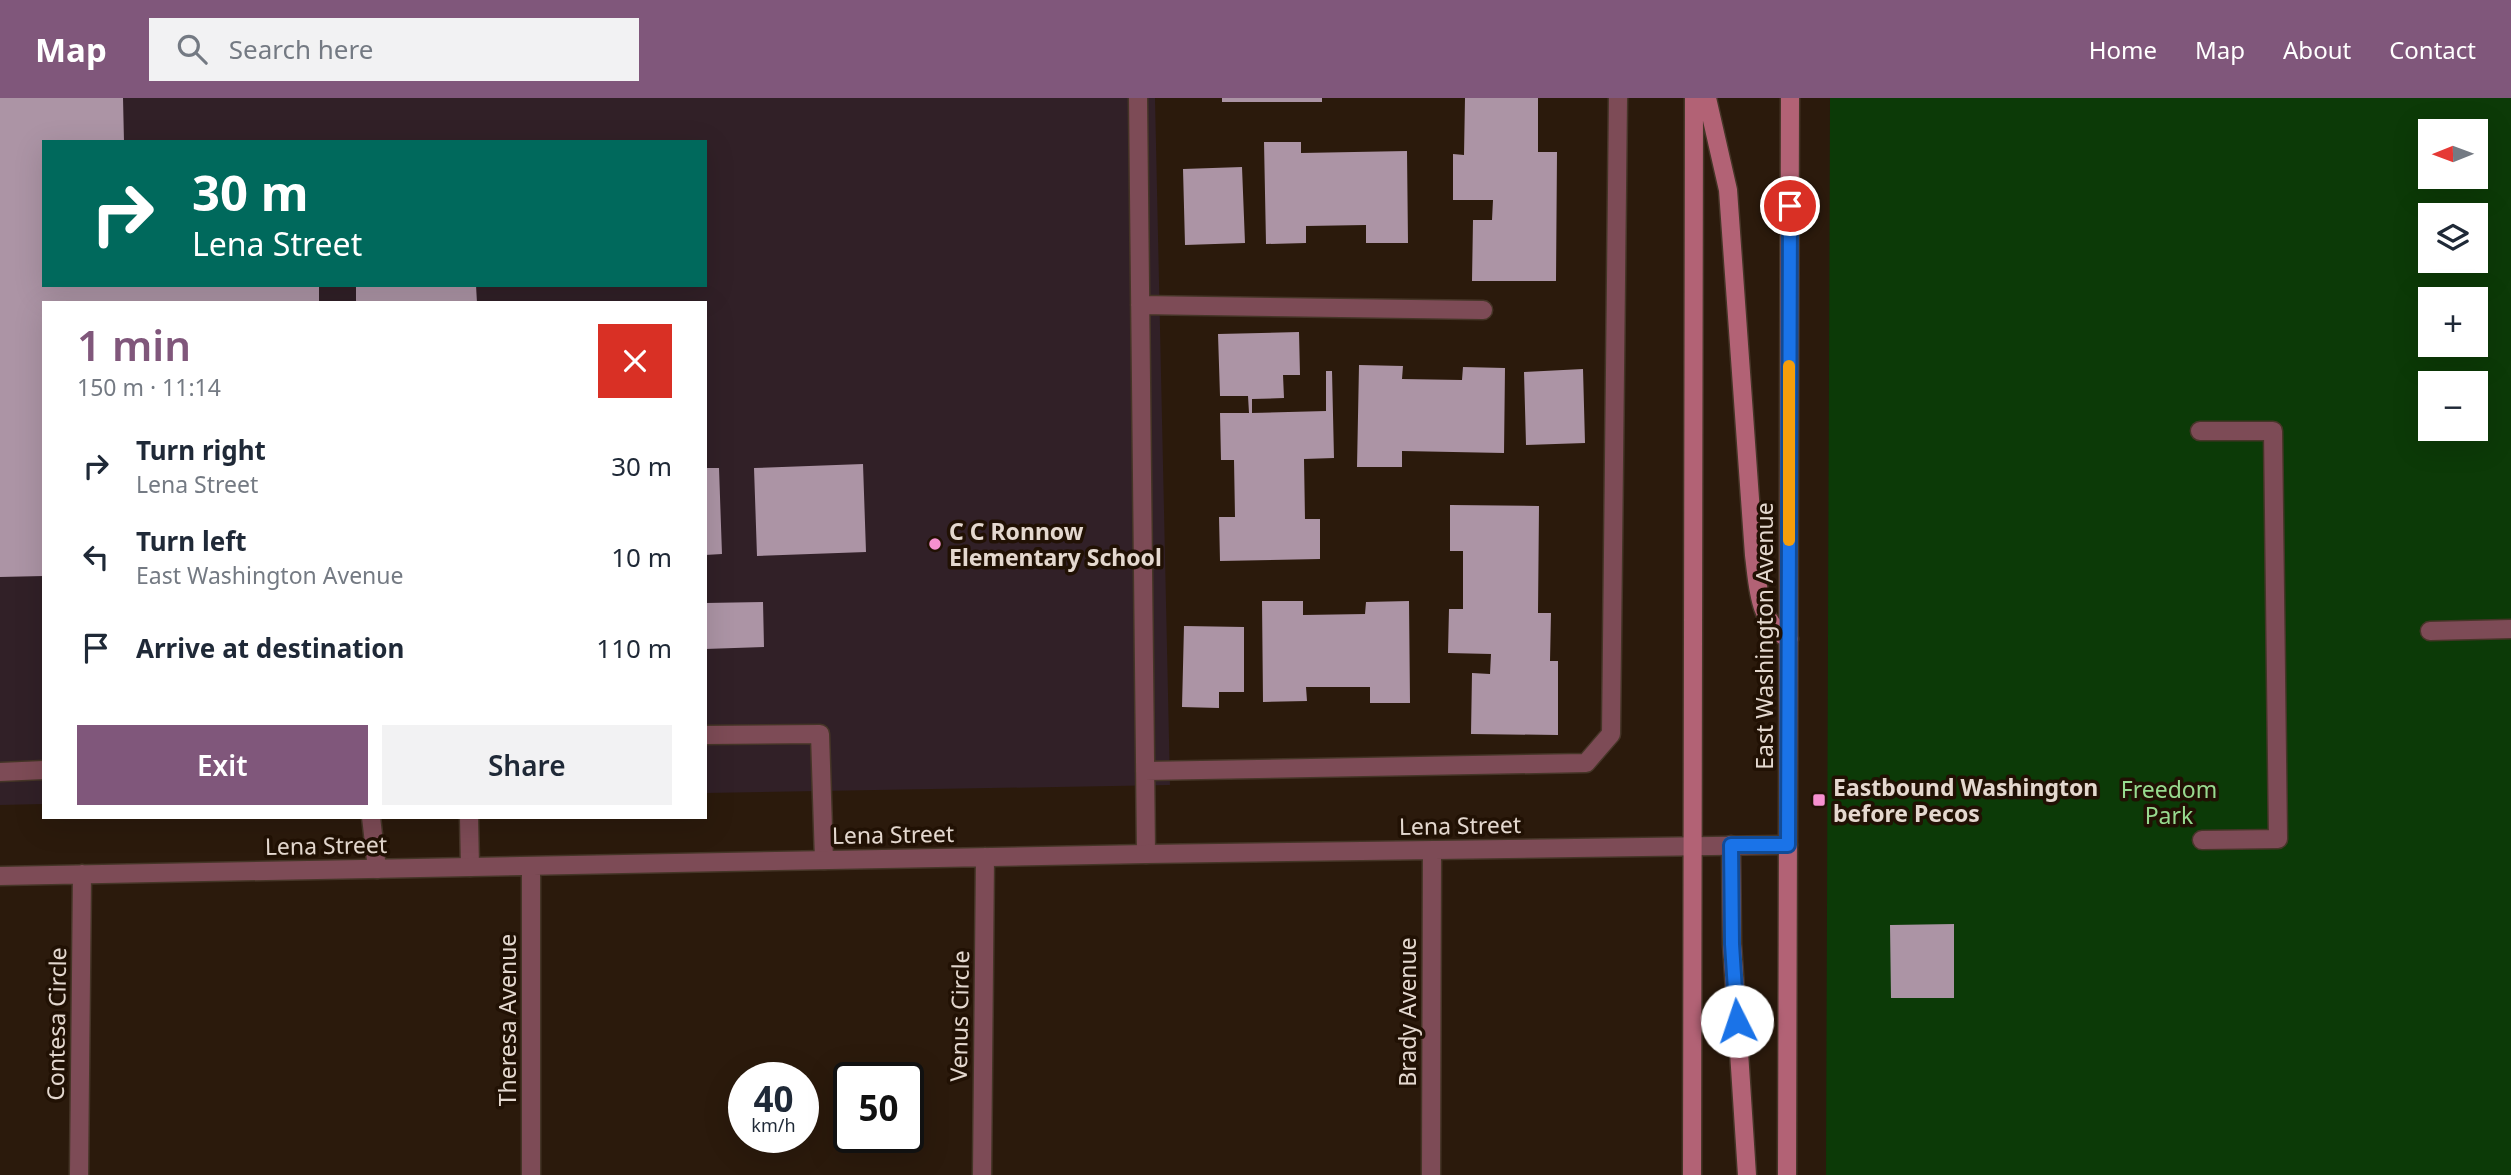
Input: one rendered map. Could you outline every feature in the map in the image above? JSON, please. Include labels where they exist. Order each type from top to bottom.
[{"type":"main road","points":[[1692,1175],[1694,98]]},
{"type":"main road","points":[[1707,98],[1728,190],[1754,555],[1760,601],[1777,633],[1788,639]]},
{"type":"main road","name":"East Washington Avenue","points":[[1787,1175],[1790,98]]},
{"type":"main road","points":[[1731,845],[1732,944],[1747,1175]]},
{"type":"street","points":[[1138,98],[1146,854]]},
{"type":"street","points":[[1145,771],[1586,763],[1611,734],[1618,98]]},
{"type":"street","points":[[1140,305],[1483,310]]},
{"type":"street","points":[[2200,431],[2273,430],[2278,839],[2202,840]]},
{"type":"street","points":[[2430,631],[2511,629]]},
{"type":"street","points":[[707,735],[820,734],[824,860]]},
{"type":"street","points":[[0,772],[42,770]]},
{"type":"street","points":[[372,819],[377,869]]},
{"type":"street","points":[[469,819],[470,867]]},
{"type":"street","name":"Lena Street","points":[[0,876],[1146,854],[1788,845]]},
{"type":"street","name":"Brady Avenue","points":[[1431,1175],[1432,850]]},
{"type":"street","name":"Venus Circle","points":[[982,1175],[985,857]]},
{"type":"street","name":"Theresa Avenue","points":[[531,866],[531,1175]]},
{"type":"street","name":"Contesa Circle","points":[[79,1175],[82,874]]},
{"type":"shaded area","name":"C C Ronnow Elementary School","points":[[0,98],[1155,98],[1170,785],[707,793],[707,301],[42,301],[42,804],[0,805]]},
{"type":"green space","name":"Freedom Park","points":[[1830,98],[2511,98],[2511,1175],[1826,1175]]},
{"type":"building","points":[[0,98],[123,98],[124,140],[42,140],[42,287],[319,287],[319,301],[42,301],[42,576],[0,577]]},
{"type":"building","points":[[1222,98],[1322,98],[1322,102],[1222,102]]},
{"type":"building","points":[[1465,98],[1538,98],[1538,152],[1557,152],[1556,281],[1472,281],[1473,220],[1492,220],[1493,200],[1453,200],[1453,154],[1464,155]]},
{"type":"building","points":[[1264,142],[1301,142],[1301,153],[1407,151],[1408,243],[1366,243],[1366,225],[1306,226],[1306,243],[1266,244]]},
{"type":"building","points":[[1242,167],[1245,243],[1185,245],[1183,169]]},
{"type":"building","points":[[356,287],[476,287],[477,301],[356,301]]},
{"type":"building","points":[[1299,332],[1300,375],[1283,375],[1284,398],[1252,399],[1252,413],[1326,411],[1326,371],[1332,371],[1334,458],[1304,459],[1305,519],[1320,519],[1320,559],[1220,561],[1219,517],[1235,517],[1234,460],[1221,460],[1220,413],[1249,413],[1248,396],[1220,396],[1218,334]]},
{"type":"building","points":[[1359,365],[1403,366],[1402,379],[1462,380],[1463,367],[1505,368],[1504,453],[1402,451],[1402,467],[1357,467]]},
{"type":"building","points":[[1583,369],[1585,443],[1526,445],[1524,372]]},
{"type":"building","points":[[863,464],[866,552],[757,556],[754,468]]},
{"type":"building","points":[[707,468],[719,468],[722,554],[707,555]]},
{"type":"building","points":[[1450,505],[1539,506],[1538,613],[1551,613],[1550,661],[1558,661],[1558,735],[1471,734],[1472,673],[1490,674],[1491,654],[1448,653],[1449,609],[1463,609],[1463,551],[1450,551]]},
{"type":"building","points":[[1262,601],[1303,601],[1303,615],[1365,614],[1366,602],[1409,601],[1410,703],[1370,703],[1370,687],[1306,687],[1307,701],[1263,702]]},
{"type":"building","points":[[763,602],[764,647],[707,649],[707,603]]},
{"type":"building","points":[[1184,626],[1244,627],[1244,692],[1219,692],[1219,708],[1182,707]]},
{"type":"building","points":[[1954,924],[1954,998],[1891,998],[1890,925]]},
{"type":"slow traffic","points":[[1789,366],[1789,540]]},
{"type":"place","name":"C C Ronnow Elementary School","points":[[935,544]]},
{"type":"place","name":"Eastbound Washington before Pecos","points":[[1819,800]]},
{"type":"route","points":[[1737,1021],[1732,944],[1731,845],[1788,845],[1790,206]]}]
